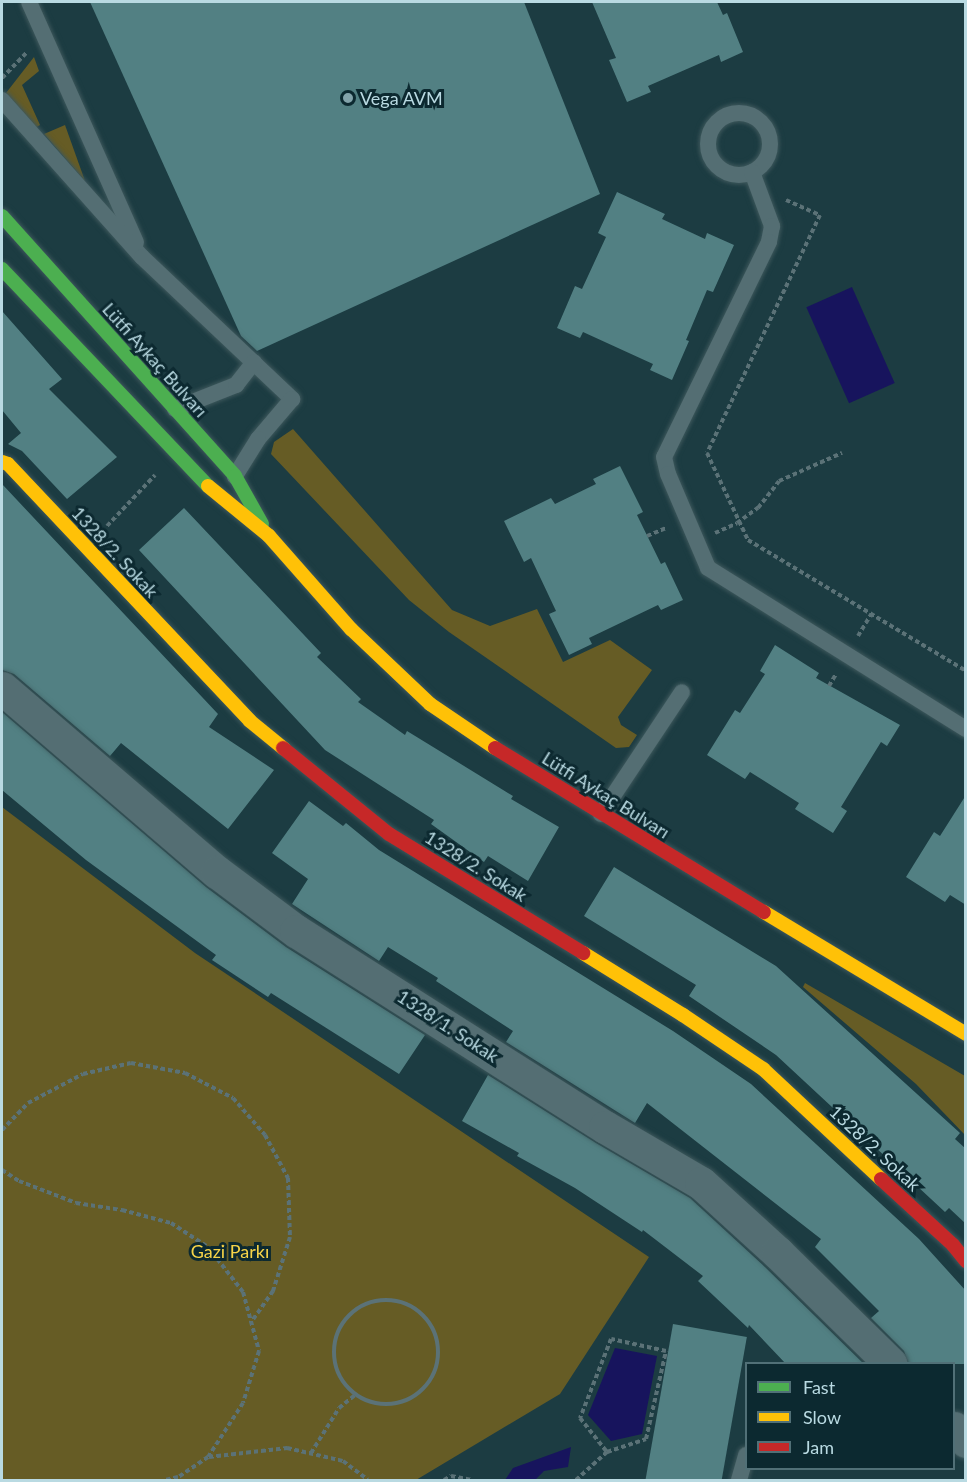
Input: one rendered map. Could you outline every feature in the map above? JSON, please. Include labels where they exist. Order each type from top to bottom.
[{"type":"main road","name":"Lütfi Aykaç Bulvarı","points":[[2,216],[235,476],[268,536]]},
{"type":"main road","name":"Lütfi Aykaç Bulvarı","points":[[2,270],[218,497],[268,536],[351,629],[430,704],[601,814],[966,1034]]},
{"type":"main road","name":"1328/2. Sokak","points":[[2,462],[8,464],[250,722],[389,834],[683,1015],[763,1069],[953,1245],[966,1261]]},
{"type":"street","name":"1328/1. Sokak","points":[[2,688],[208,865],[296,931],[605,1127],[701,1183],[778,1253],[889,1362]]},
{"type":"street","points":[[955,1429],[966,1441]]},
{"type":"lane","points":[[29,2],[142,257]]},
{"type":"lane","points":[[2,100],[142,257],[292,399],[258,439],[235,476]]},
{"type":"lane","points":[[752,172],[771,225],[769,242],[664,457],[691,529],[708,568],[966,729]]},
{"type":"lane","points":[[175,409],[236,385],[254,362]]},
{"type":"lane","points":[[601,814],[682,692]]},
{"type":"lane","points":[[739,1480],[745,1461]]},
{"type":"path","points":[[2,78],[44,35]]},
{"type":"path","points":[[763,199],[774,195],[820,215],[707,453],[737,523],[748,540],[966,671]]},
{"type":"path","points":[[647,536],[678,524],[710,535],[737,523],[758,508],[779,481],[842,453]]},
{"type":"path","points":[[87,549],[146,482],[179,457]]},
{"type":"path","points":[[2,1130],[28,1102],[83,1074],[131,1063],[185,1073],[233,1098],[265,1135],[288,1178],[290,1237],[273,1291],[251,1323]]},
{"type":"path","points":[[2,1170],[19,1181],[76,1203],[122,1210],[171,1223],[208,1247],[243,1292],[259,1352],[243,1403],[208,1457],[178,1477],[165,1480]]},
{"type":"path","points":[[391,1300],[407,1304],[422,1314],[432,1328],[438,1345],[437,1362],[431,1378],[420,1392],[397,1403],[371,1402],[355,1395],[343,1383],[336,1367],[334,1350],[337,1333],[346,1319],[358,1308],[374,1301],[391,1300]]},
{"type":"path","points":[[576,1480],[607,1452],[646,1439],[666,1351],[611,1339],[580,1418],[607,1452]]},
{"type":"path","points":[[311,1453],[339,1408],[355,1395]]},
{"type":"path","points":[[208,1457],[287,1448],[343,1461],[368,1480]]},
{"type":"path","points":[[444,1480],[451,1476],[471,1480]]},
{"type":"green space","points":[[34,57],[39,71],[22,85],[40,125],[35,128],[6,93]]},
{"type":"green space","points":[[65,125],[85,181],[44,134]]},
{"type":"green space","points":[[293,429],[452,610],[490,626],[537,609],[563,662],[610,640],[652,670],[618,717],[621,725],[637,735],[629,747],[616,748],[449,632],[409,600],[271,454],[274,442]]},
{"type":"green space","name":"Gazi Parkı","points":[[2,807],[195,953],[649,1257],[560,1394],[416,1480],[2,1480]]},
{"type":"green space","points":[[805,983],[965,1076],[965,1135],[916,1084],[803,987]]},
{"type":"shaded area","points":[[852,287],[895,383],[849,403],[806,307]]},
{"type":"shaded area","points":[[615,1348],[657,1356],[642,1434],[611,1441],[588,1415]]},
{"type":"shaded area","points":[[571,1447],[568,1467],[544,1471],[535,1480],[505,1480],[513,1468]]},
{"type":"building","name":"Vega AVM","points":[[90,2],[524,2],[600,194],[257,351],[241,336]]},
{"type":"building","points":[[592,2],[717,2],[723,15],[727,13],[743,52],[721,62],[719,55],[648,86],[651,92],[627,102],[609,60],[616,58]]},
{"type":"building","points":[[617,192],[665,214],[662,219],[705,239],[707,233],[734,245],[713,292],[707,290],[672,380],[650,370],[653,364],[583,332],[580,338],[557,328],[575,286],[582,289],[606,237],[598,233]]},
{"type":"building","points":[[2,311],[62,379],[49,389],[117,457],[67,499],[22,451],[8,444],[21,433],[2,410]]},
{"type":"building","points":[[620,466],[643,512],[637,515],[661,564],[665,562],[683,600],[661,610],[658,605],[589,638],[592,644],[569,655],[549,614],[556,611],[531,558],[524,562],[504,521],[551,498],[555,504],[596,484],[593,479]]},
{"type":"building","points":[[2,484],[218,714],[209,727],[274,770],[228,829],[121,743],[110,756],[14,674],[2,670]]},
{"type":"building","points":[[184,508],[321,653],[317,657],[361,699],[358,702],[405,735],[407,731],[513,796],[511,799],[559,827],[528,881],[488,856],[484,862],[431,824],[434,820],[325,750],[139,550]]},
{"type":"building","points":[[775,645],[819,673],[816,678],[900,725],[887,746],[881,742],[841,807],[847,811],[833,833],[795,809],[799,803],[750,772],[745,779],[707,755],[735,710],[740,713],[765,674],[760,671]]},
{"type":"building","points":[[2,712],[206,887],[286,947],[425,1035],[399,1074],[271,993],[268,997],[212,960],[216,955],[86,860],[2,790]]},
{"type":"building","points":[[966,795],[966,905],[950,895],[945,902],[906,877],[934,832],[940,836]]},
{"type":"building","points":[[309,801],[343,826],[346,823],[379,850],[673,1031],[751,1084],[919,1239],[966,1291],[966,1364],[908,1362],[904,1351],[871,1318],[879,1311],[815,1247],[821,1239],[647,1103],[635,1123],[506,1042],[513,1031],[436,981],[438,978],[388,947],[379,961],[292,904],[308,879],[272,853]]},
{"type":"building","points":[[614,867],[776,966],[960,1133],[955,1139],[966,1149],[966,1224],[949,1208],[945,1212],[776,1055],[689,996],[696,985],[584,916]]},
{"type":"building","points":[[488,1075],[596,1143],[690,1198],[765,1267],[862,1362],[784,1362],[749,1325],[748,1328],[698,1281],[703,1276],[643,1230],[642,1232],[575,1188],[517,1156],[519,1153],[462,1121]]},
{"type":"building","points":[[673,1324],[747,1337],[722,1480],[646,1480]]},
{"type":"traffic: fast","points":[[2,216],[235,476],[262,524]]},
{"type":"traffic: fast","points":[[2,269],[208,486]]},
{"type":"traffic: slow","points":[[2,462],[8,464],[250,721],[283,748]]},
{"type":"traffic: slow","points":[[208,486],[269,536],[351,629],[430,704],[495,748]]},
{"type":"traffic: slow","points":[[764,912],[966,1034]]},
{"type":"traffic: slow","points":[[583,953],[683,1015],[763,1069],[881,1179]]},
{"type":"traffic: jam","points":[[283,748],[389,834],[583,953]]},
{"type":"traffic: jam","points":[[495,748],[764,912]]},
{"type":"traffic: jam","points":[[881,1179],[953,1245],[966,1261]]},
{"type":"place","name":"Vega AVM","points":[[348,98]]}]
